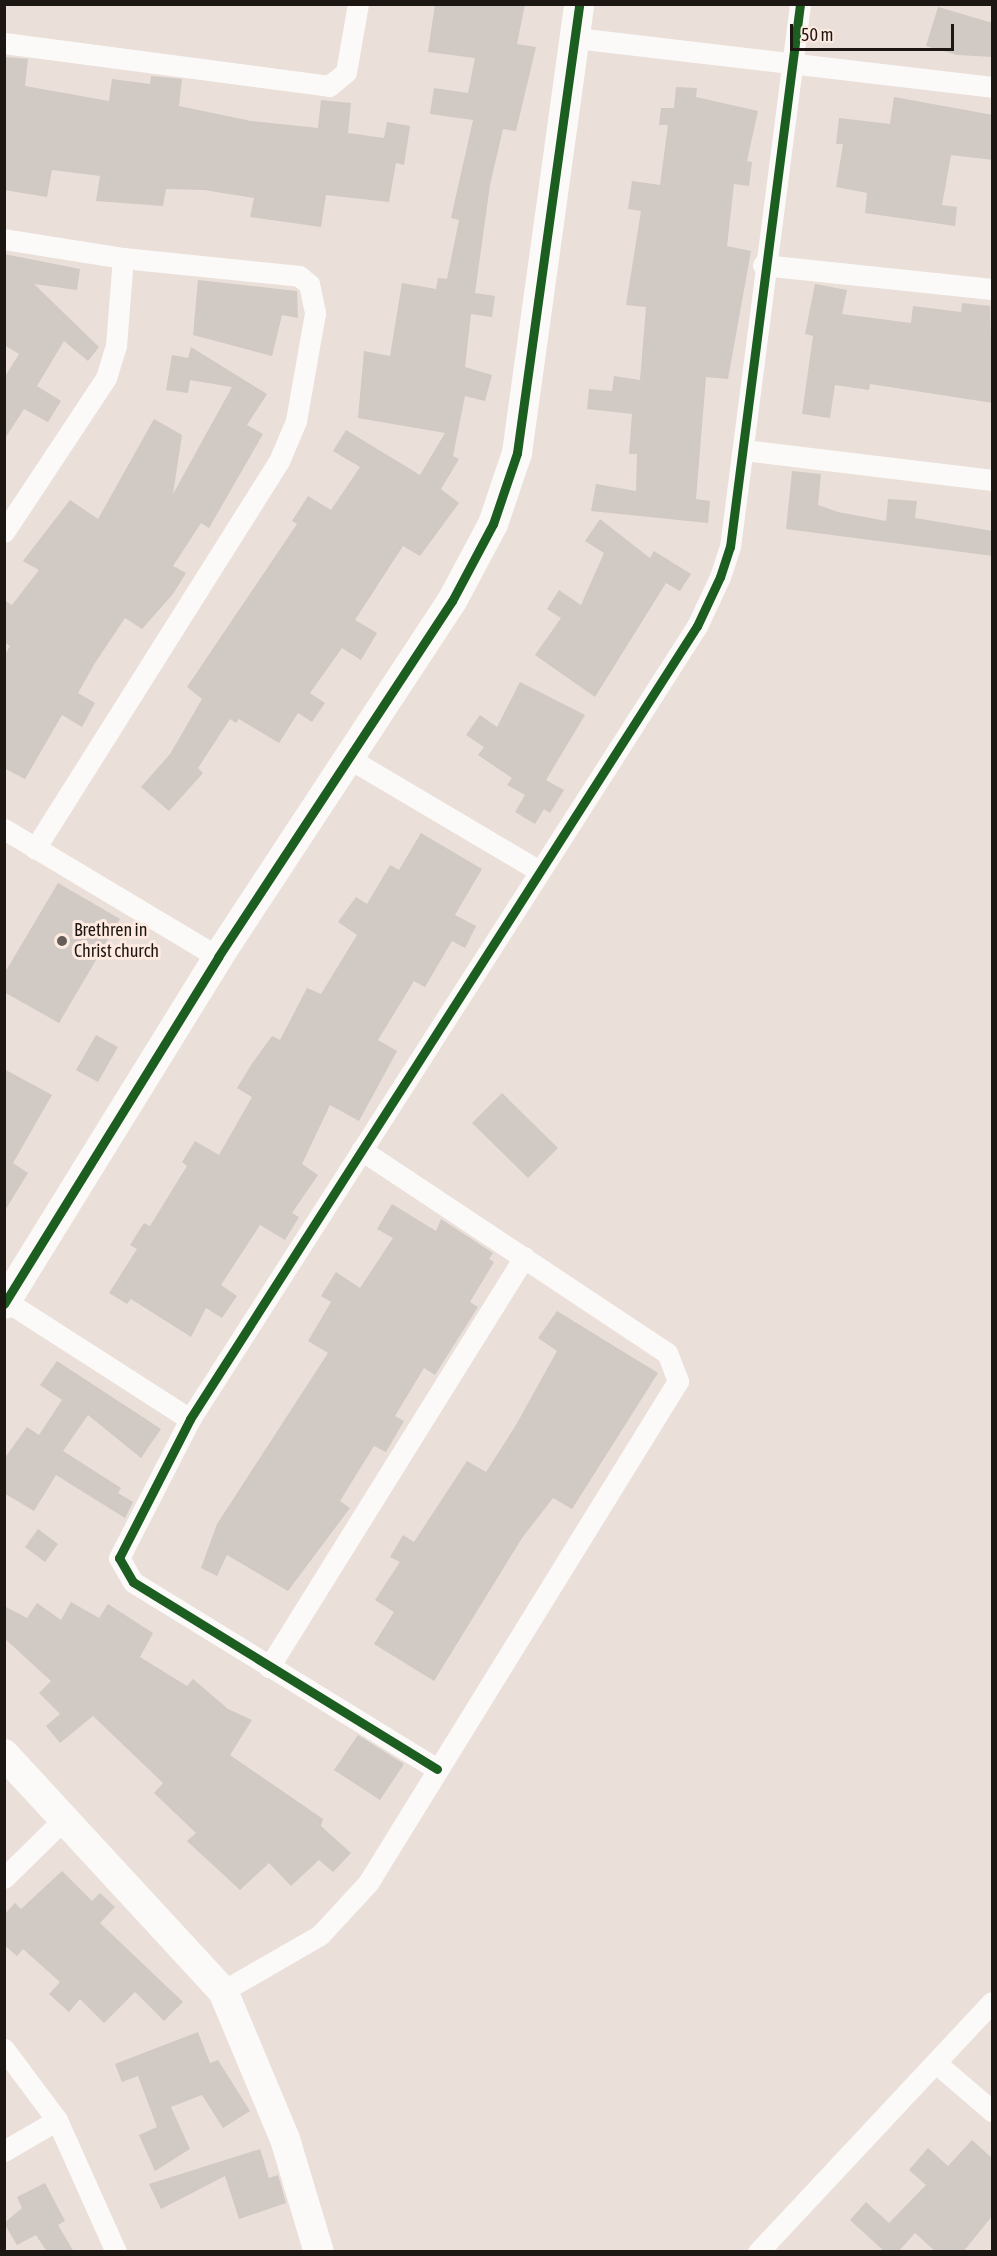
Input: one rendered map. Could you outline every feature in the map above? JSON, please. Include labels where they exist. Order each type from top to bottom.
[{"type":"street","points":[[4,43],[329,86],[346,72],[358,4]]},
{"type":"street","points":[[190,1419],[5,1302],[218,957],[350,759],[472,567],[506,492],[517,453],[579,4]]},
{"type":"street","points":[[437,1768],[133,1582],[122,1569],[123,1544],[190,1419],[538,870],[697,626],[730,547],[744,450],[763,265],[800,4]]},
{"type":"street","points":[[576,38],[791,66],[993,87]]},
{"type":"street","points":[[4,238],[123,258],[299,276],[309,284],[315,313],[296,421],[279,461],[35,849]]},
{"type":"street","points":[[4,532],[106,378],[116,346],[123,258]]},
{"type":"street","points":[[763,265],[993,289]]},
{"type":"street","points":[[744,450],[993,480]]},
{"type":"street","points":[[350,759],[538,870]]},
{"type":"street","points":[[4,829],[218,957]]},
{"type":"street","points":[[223,1991],[320,1935],[348,1910],[678,1381],[667,1353],[361,1150]]},
{"type":"street","points":[[269,1667],[524,1257]]},
{"type":"street","points":[[4,1754],[223,1991],[285,2139],[319,2252]]},
{"type":"street","points":[[4,1878],[65,1818]]},
{"type":"street","points":[[758,2252],[993,2002]]},
{"type":"street","points":[[4,2049],[57,2120],[116,2252]]},
{"type":"street","points":[[936,2063],[993,2111]]},
{"type":"street","points":[[4,2151],[57,2120]]},
{"type":"building","points":[[435,4],[525,4],[517,44],[536,47],[516,131],[503,129],[490,185],[475,293],[495,296],[492,317],[471,314],[465,367],[492,375],[485,401],[465,396],[453,456],[459,459],[441,489],[459,503],[420,556],[403,546],[355,620],[377,633],[361,660],[342,648],[310,693],[325,703],[312,722],[298,713],[279,743],[239,719],[236,723],[230,719],[198,768],[203,773],[169,811],[141,787],[170,754],[202,699],[187,687],[297,524],[292,521],[308,496],[331,510],[360,467],[333,451],[346,430],[420,475],[445,433],[358,418],[364,351],[390,356],[402,283],[436,289],[438,278],[447,279],[459,220],[451,218],[473,120],[430,114],[434,88],[468,93],[475,58],[428,52]]},
{"type":"building","points":[[938,7],[993,23],[993,57],[957,55],[926,46]]},
{"type":"building","points":[[4,57],[28,59],[25,86],[109,101],[112,79],[150,84],[151,76],[182,79],[179,106],[251,121],[318,128],[321,100],[351,103],[348,133],[384,138],[387,122],[410,126],[404,165],[396,163],[389,202],[326,195],[321,227],[250,217],[254,198],[204,190],[166,189],[163,206],[96,201],[100,176],[52,170],[47,197],[4,190]]},
{"type":"building","points":[[676,87],[697,88],[696,97],[758,111],[747,161],[752,162],[749,186],[734,184],[727,246],[751,251],[728,379],[706,377],[696,499],[710,501],[708,523],[591,511],[596,484],[636,491],[637,454],[629,454],[632,414],[587,409],[589,389],[612,391],[614,376],[640,380],[646,307],[626,305],[641,211],[628,209],[632,181],[660,185],[668,125],[659,125],[661,108],[674,108]]},
{"type":"building","points":[[894,97],[993,115],[993,160],[951,155],[942,205],[957,207],[955,226],[865,213],[867,193],[836,187],[843,144],[836,144],[839,118],[890,124]]},
{"type":"building","points":[[4,254],[80,269],[77,290],[34,284],[99,347],[88,361],[64,341],[37,386],[61,401],[48,422],[24,409],[4,440],[4,378],[19,354],[4,345]]},
{"type":"building","points":[[198,280],[297,291],[298,318],[282,315],[272,356],[193,335]]},
{"type":"building","points":[[815,284],[847,290],[842,314],[911,323],[913,306],[961,312],[962,303],[990,306],[993,403],[870,384],[869,390],[835,385],[830,418],[802,414],[813,336],[805,334]]},
{"type":"building","points":[[191,347],[267,394],[247,425],[263,434],[209,528],[201,523],[173,566],[186,573],[173,594],[142,629],[125,618],[95,663],[78,693],[95,703],[82,727],[62,715],[25,779],[4,768],[4,656],[10,646],[4,642],[4,600],[12,605],[39,570],[23,561],[70,500],[98,519],[154,419],[182,435],[173,494],[232,387],[190,380],[188,393],[166,390],[172,355],[188,358]]},
{"type":"building","points":[[792,471],[821,474],[818,505],[838,512],[886,521],[888,499],[917,501],[915,518],[993,531],[993,556],[786,529]]},
{"type":"building","points":[[600,519],[650,558],[654,551],[691,574],[680,591],[666,583],[595,697],[535,655],[561,618],[547,609],[559,590],[581,605],[604,553],[585,541]]},
{"type":"building","points":[[520,682],[585,715],[546,780],[564,790],[550,813],[544,809],[535,824],[515,812],[525,795],[507,785],[512,778],[478,755],[484,747],[466,735],[480,715],[497,727]]},
{"type":"building","points":[[421,833],[482,869],[455,915],[476,926],[465,948],[452,941],[425,987],[414,981],[378,1040],[397,1051],[359,1121],[330,1105],[302,1164],[318,1175],[292,1213],[299,1217],[285,1240],[260,1225],[221,1285],[237,1296],[222,1318],[206,1308],[191,1337],[131,1299],[127,1304],[109,1293],[137,1249],[130,1245],[144,1223],[150,1226],[187,1166],[182,1162],[195,1141],[219,1155],[252,1097],[237,1088],[253,1062],[272,1036],[280,1040],[307,988],[321,994],[357,935],[338,922],[356,897],[367,904],[390,865],[399,870]]},
{"type":"building","points":[[58,883],[120,919],[59,1023],[4,992],[4,974]]},
{"type":"building","points":[[96,1035],[118,1047],[98,1082],[76,1070]]},
{"type":"building","points":[[4,1069],[52,1095],[13,1163],[28,1173],[4,1212]]},
{"type":"building","points":[[502,1093],[558,1148],[528,1178],[472,1123]]},
{"type":"building","points":[[392,1204],[436,1231],[441,1219],[493,1253],[489,1259],[494,1262],[470,1302],[478,1307],[435,1375],[424,1368],[395,1416],[404,1421],[386,1452],[374,1446],[340,1501],[350,1508],[288,1591],[227,1555],[217,1576],[201,1568],[217,1524],[328,1353],[308,1341],[331,1302],[321,1296],[336,1272],[360,1288],[393,1238],[377,1229]]},
{"type":"building","points":[[557,1311],[658,1373],[572,1509],[553,1498],[522,1538],[434,1681],[374,1644],[394,1612],[375,1600],[400,1562],[390,1557],[403,1535],[414,1542],[467,1461],[486,1472],[516,1425],[557,1351],[538,1338]]},
{"type":"building","points":[[57,1361],[161,1429],[141,1458],[88,1415],[63,1451],[121,1488],[118,1493],[133,1502],[125,1518],[56,1475],[34,1511],[4,1493],[4,1459],[27,1427],[39,1435],[62,1400],[40,1385]]},
{"type":"building","points":[[38,1529],[58,1544],[45,1562],[25,1547]]},
{"type":"building","points":[[71,1602],[99,1618],[108,1604],[153,1633],[140,1657],[187,1686],[193,1679],[228,1709],[252,1720],[230,1755],[323,1819],[321,1826],[351,1853],[333,1872],[319,1860],[291,1886],[269,1863],[240,1890],[187,1841],[196,1833],[154,1793],[163,1783],[93,1716],[60,1743],[46,1726],[60,1714],[39,1693],[51,1681],[4,1638],[4,1606],[27,1618],[37,1603],[61,1620]]},
{"type":"building","points":[[358,1735],[404,1764],[380,1800],[334,1770]]},
{"type":"building","points":[[62,1871],[92,1901],[100,1893],[115,1907],[100,1923],[183,2002],[164,2021],[135,1992],[104,2023],[80,1999],[69,2012],[49,1994],[60,1982],[23,1949],[17,1956],[4,1945],[4,1915],[15,1903],[21,1909]]},
{"type":"building","points":[[198,2032],[210,2063],[218,2060],[250,2111],[223,2128],[202,2095],[171,2107],[190,2149],[155,2171],[139,2135],[157,2127],[138,2076],[122,2082],[115,2064]]},
{"type":"building","points":[[972,2140],[993,2159],[993,2215],[963,2252],[936,2252],[915,2233],[898,2252],[885,2252],[850,2220],[866,2202],[889,2223],[926,2185],[909,2170],[928,2148],[948,2166]]},
{"type":"building","points":[[260,2149],[269,2178],[278,2175],[286,2203],[239,2219],[225,2176],[161,2209],[149,2184]]},
{"type":"building","points":[[45,2183],[65,2221],[58,2225],[74,2252],[47,2252],[36,2235],[17,2245],[4,2223],[22,2208],[17,2197]]},
{"type":"cycle path","points":[[4,1304],[218,957],[452,601],[493,524],[517,453],[579,4]]},
{"type":"cycle path","points":[[437,1769],[133,1582],[119,1558],[190,1419],[697,626],[720,577],[730,547],[800,4]]},
{"type":"place","name":"Brethren in Christ church","points":[[62,941]]}]
